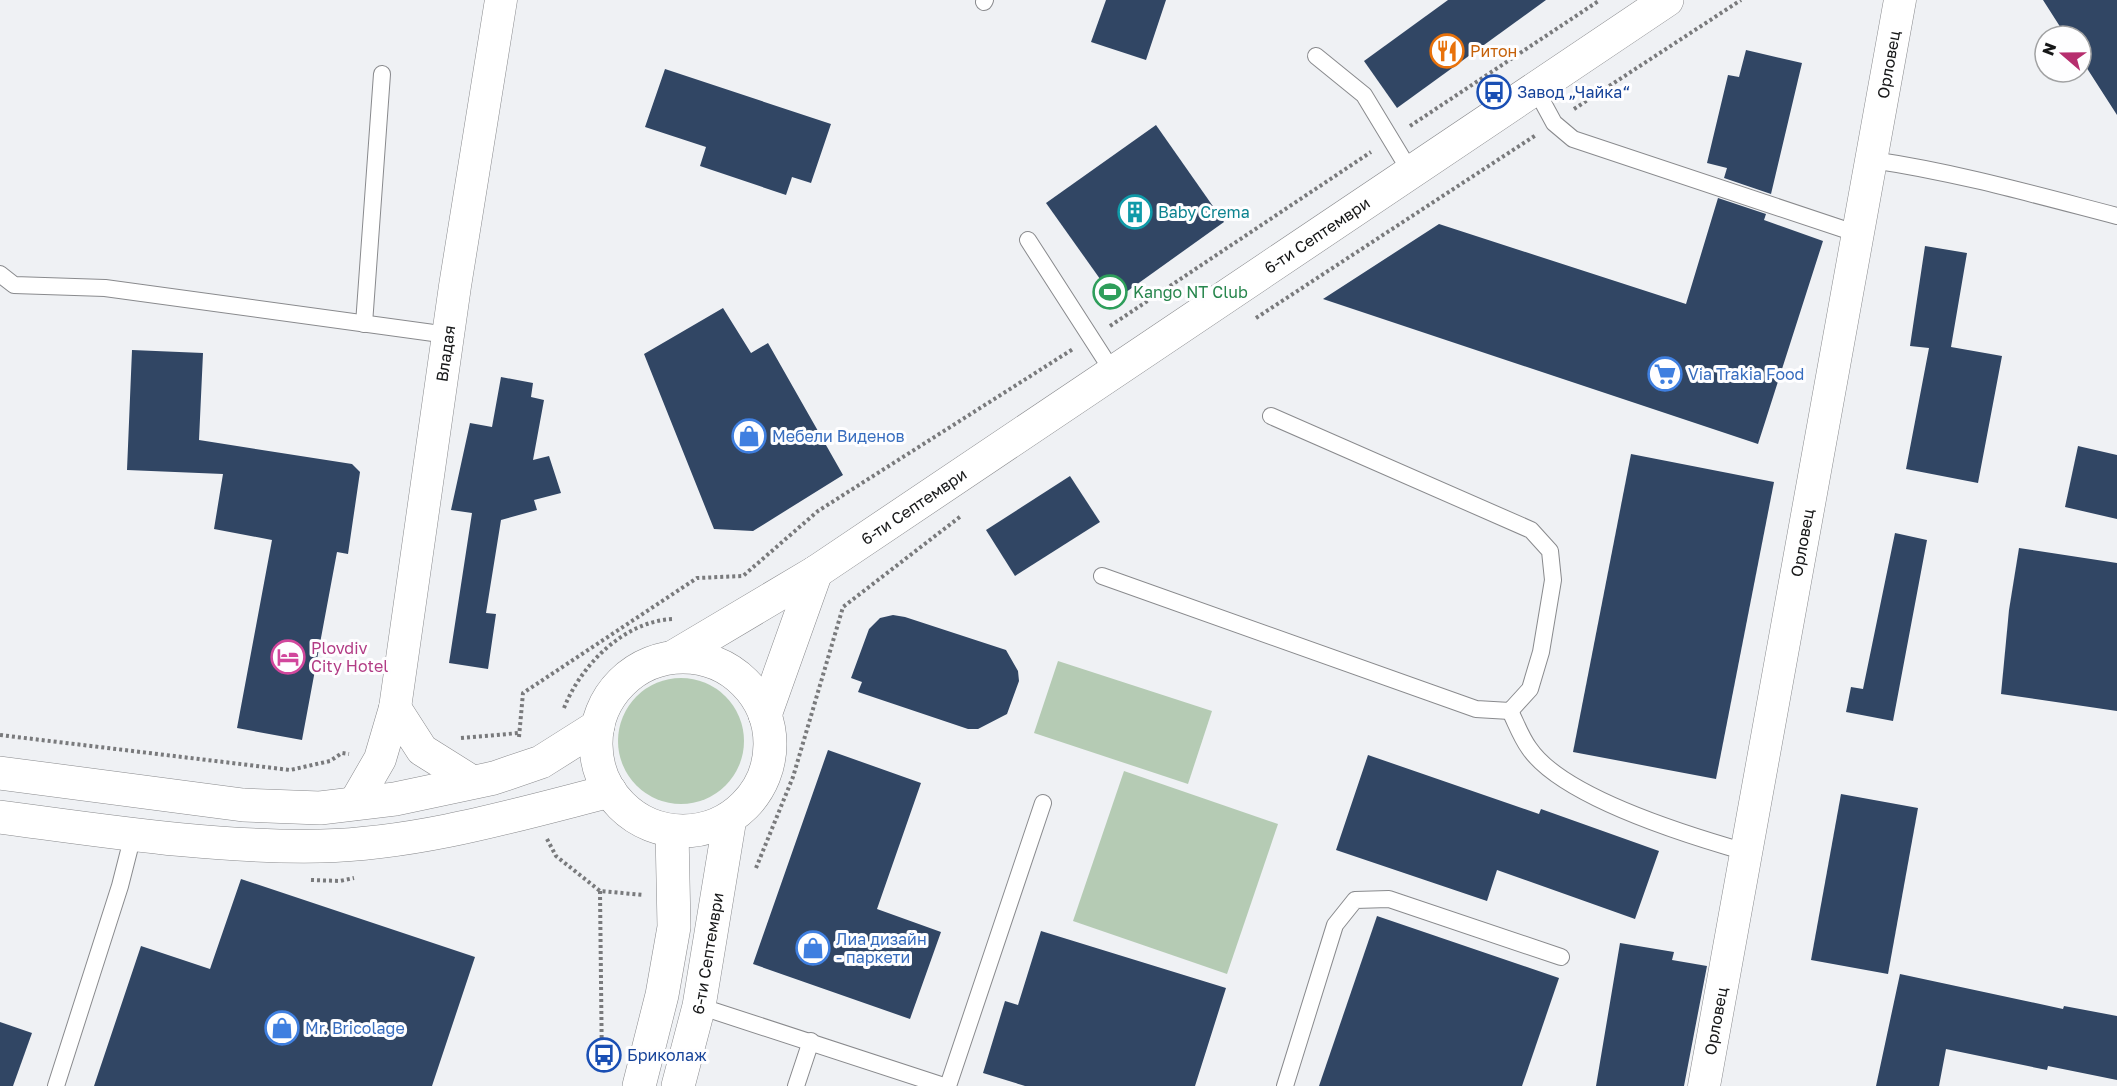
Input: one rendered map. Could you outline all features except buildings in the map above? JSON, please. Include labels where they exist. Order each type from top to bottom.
[{"type":"main road","name":"6-ти Септември","points":[[673,657],[816,572],[1666,0]]},
{"type":"main road","points":[[765,715],[816,572]]},
{"type":"main road","points":[[673,657],[693,657],[729,670],[757,698],[765,715],[770,734],[765,773],[745,806],[730,818],[712,827],[692,831],[672,831],[653,826],[637,818],[622,806],[610,791],[597,760],[598,726],[604,708],[625,679],[656,662],[673,657]]},
{"type":"main road","points":[[0,773],[243,805],[320,808],[395,799],[473,782],[541,762],[598,726]]},
{"type":"main road","points":[[0,817],[134,835],[239,844],[321,846],[389,841],[501,819],[610,791]]},
{"type":"main road","name":"6-ти Септември","points":[[678,1086],[699,1006],[730,818]]},
{"type":"main road","points":[[639,1086],[662,995],[674,927],[672,831]]},
{"type":"street","name":"Владая","points":[[354,804],[380,759],[395,708],[448,335],[501,0]]},
{"type":"street","name":"Орловец","points":[[1704,1086],[1900,0]]},
{"type":"street","points":[[395,708],[422,750],[473,782]]},
{"type":"lane","points":[[1316,56],[1364,95],[1410,171]]},
{"type":"lane","points":[[364,324],[382,74]]},
{"type":"lane","points":[[1535,88],[1554,123],[1573,139],[1858,234]]},
{"type":"lane","points":[[1872,160],[1920,167],[2117,216]]},
{"type":"lane","points":[[1028,240],[1113,372]]},
{"type":"lane","points":[[0,274],[14,285],[105,288],[448,335]]},
{"type":"lane","points":[[1271,416],[1531,530],[1550,552],[1553,580],[1541,652],[1530,689],[1510,711]]},
{"type":"lane","points":[[1102,576],[1476,709],[1510,711]]},
{"type":"lane","points":[[1510,711],[1529,749],[1564,782],[1681,834],[1746,852]]},
{"type":"lane","points":[[699,1006],[946,1086],[1043,802]]},
{"type":"lane","points":[[56,1086],[134,835]]},
{"type":"lane","points":[[1285,1086],[1335,925],[1355,900],[1389,899],[1562,957]]},
{"type":"lane","points":[[796,1086],[811,1041]]},
{"type":"path","points":[[741,585],[743,576],[818,511],[1092,337],[1600,0]]},
{"type":"path","points":[[1248,323],[1741,0]]},
{"type":"path","points":[[752,879],[793,777],[843,607],[964,513]]},
{"type":"path","points":[[518,733],[524,693],[532,687],[697,578],[743,576]]},
{"type":"path","points":[[563,712],[573,686],[598,656],[632,631],[660,620],[678,619]]},
{"type":"path","points":[[422,750],[453,739],[528,732]]},
{"type":"path","points":[[0,735],[290,770],[330,761],[342,753],[380,759]]},
{"type":"path","points":[[545,834],[556,856],[600,891],[674,897]]},
{"type":"path","points":[[600,891],[602,1071]]},
{"type":"green space","points":[[1058,661],[1212,711],[1188,784],[1034,733]]},
{"type":"green space","points":[[681,678],[705,682],[726,696],[740,717],[744,741],[740,765],[726,786],[705,800],[681,804],[657,800],[636,786],[622,765],[618,741],[622,717],[636,696],[657,682]]},
{"type":"green space","points":[[1124,771],[1278,824],[1227,974],[1073,921]]},
{"type":"place","name":"Ритон","points":[[1447,51]]},
{"type":"place","name":"Завод „Чайка“","points":[[1494,92]]},
{"type":"place","name":"Baby Crema","points":[[1135,212]]},
{"type":"place","name":"Kango NT Club","points":[[1110,292]]},
{"type":"place","name":"Via Trakia Food","points":[[1665,374]]},
{"type":"place","name":"Мебели Виденов","points":[[749,436]]},
{"type":"place","name":"Plovdiv City Hotel","points":[[288,657]]},
{"type":"place","name":"Лиа дизайн - паркети","points":[[813,948]]},
{"type":"place","name":"Mr. Bricolage","points":[[282,1028]]},
{"type":"place","name":"Бриколаж","points":[[604,1055]]}]
